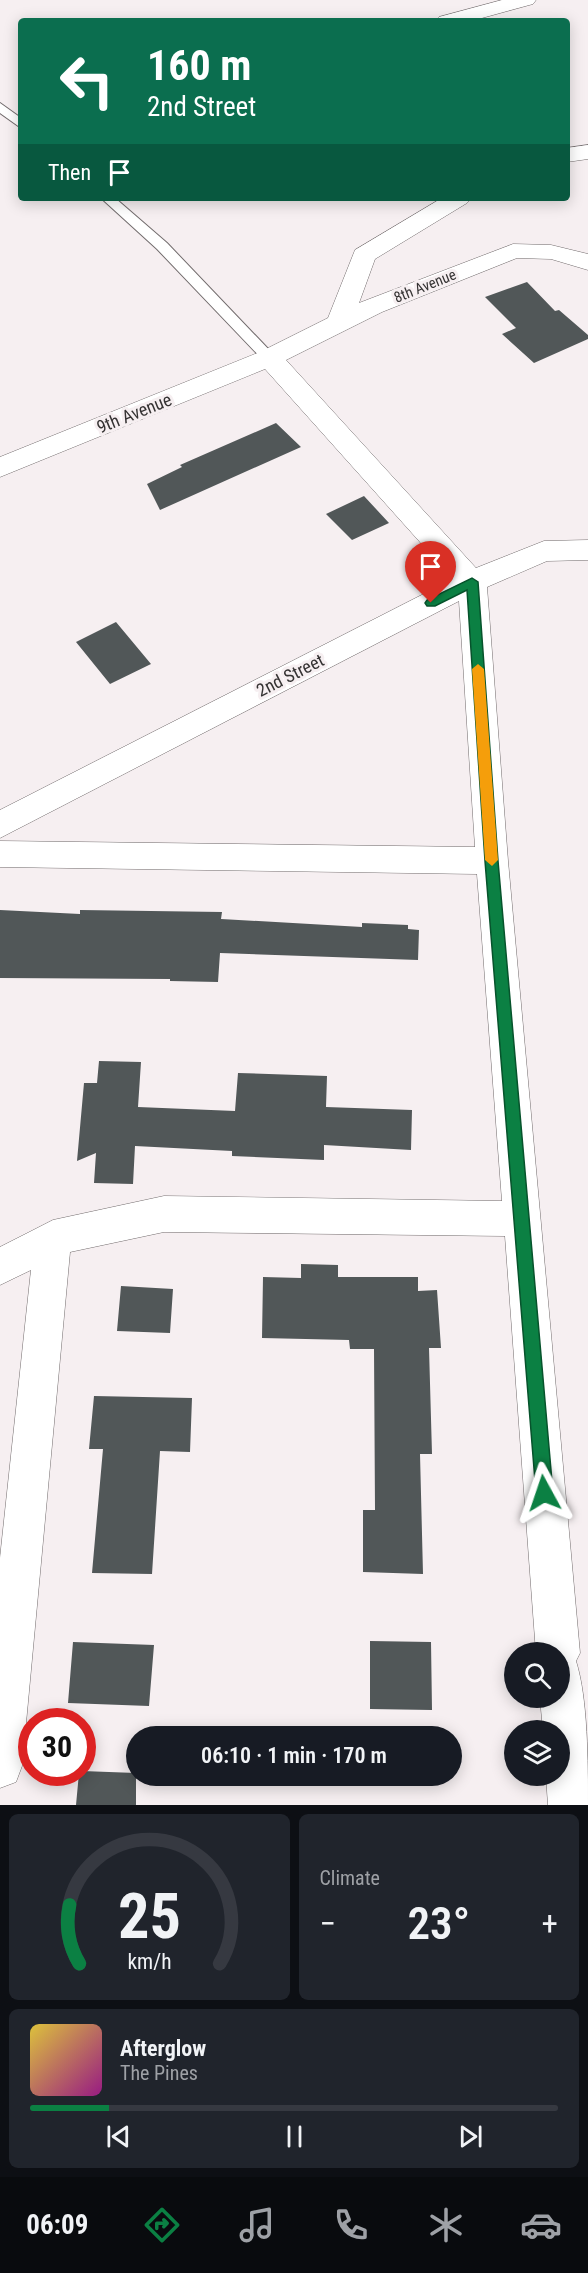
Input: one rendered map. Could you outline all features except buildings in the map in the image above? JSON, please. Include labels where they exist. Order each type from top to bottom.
[{"type":"street","points":[[457,18],[526,0]]},
{"type":"street","points":[[570,155],[588,152]]},
{"type":"street","points":[[338,324],[364,255],[454,201]]},
{"type":"street","name":"8th Avenue","points":[[269,358],[373,306],[513,251],[534,249],[556,251],[588,262]]},
{"type":"street","points":[[269,358],[472,582],[492,861],[557,1642]]},
{"type":"street","name":"9th Avenue","points":[[0,468],[269,358]]},
{"type":"street","name":"2nd Street","points":[[0,825],[472,582],[544,551],[588,550]]},
{"type":"street","points":[[0,854],[492,861]]},
{"type":"street","points":[[0,1268],[53,1238],[164,1214],[521,1219]]},
{"type":"street","points":[[0,1766],[53,1238]]},
{"type":"street","points":[[563,1708],[571,1805]]},
{"type":"lane","points":[[0,107],[18,122]]},
{"type":"lane","points":[[110,201],[162,246],[269,358]]},
{"type":"slow traffic","points":[[478,669],[492,860]]},
{"type":"route","points":[[431,603],[472,582],[492,861],[544,1493]]}]
